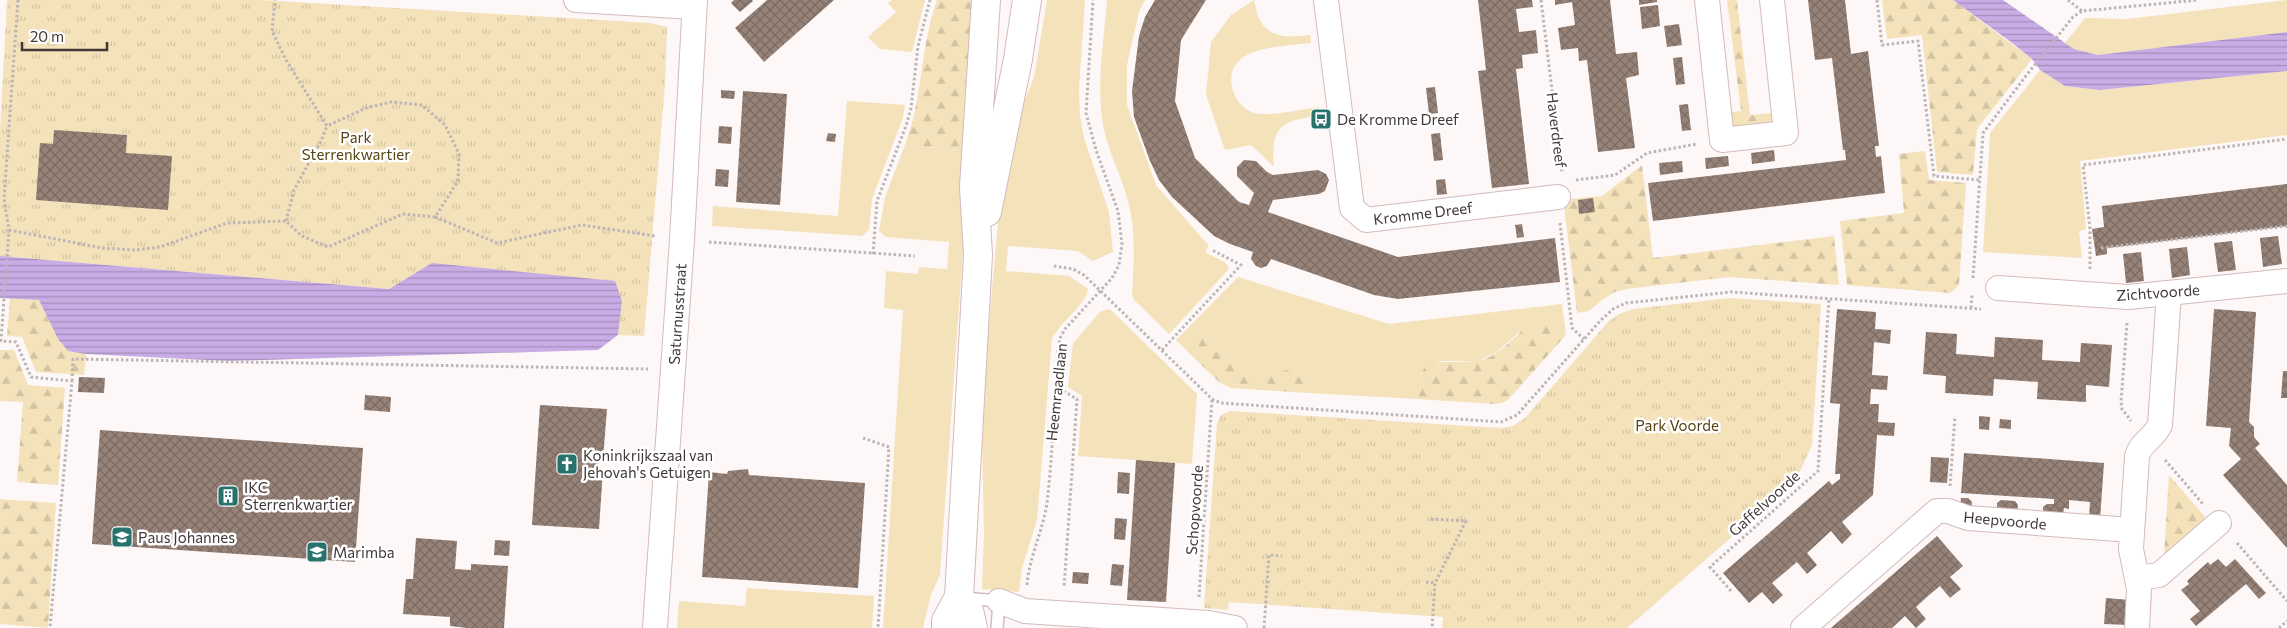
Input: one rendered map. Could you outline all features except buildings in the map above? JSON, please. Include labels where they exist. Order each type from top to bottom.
[{"type":"main road","points":[[946,628],[946,621],[960,597],[978,255],[974,187],[986,0]]},
{"type":"main road","points":[[978,255],[1018,60],[1027,0]]},
{"type":"main road","points":[[960,597],[969,610],[973,628]]},
{"type":"street","points":[[576,0],[695,4]]},
{"type":"street","name":"Kromme Dreef","points":[[1326,0],[1352,208],[1366,220],[1560,189]]},
{"type":"street","points":[[1707,0],[1722,140],[1786,133],[1772,0]]},
{"type":"street","name":"Saturnusstraat","points":[[655,628],[682,240],[695,4]]},
{"type":"street","name":"Zichtvoorde","points":[[1998,288],[2128,297],[2287,281]]},
{"type":"street","points":[[2137,628],[2140,589],[2132,559],[2132,530],[2137,456],[2140,446],[2157,432],[2160,425],[2168,293]]},
{"type":"street","name":"Heepvoorde","points":[[1804,628],[1930,514],[1937,511],[1948,511],[1968,518],[2132,530]]},
{"type":"street","points":[[2138,578],[2159,575],[2219,523]]},
{"type":"street","points":[[999,601],[1025,611],[1235,628]]},
{"type":"lane","points":[[960,597],[999,601],[997,628]]},
{"type":"path","points":[[18,0],[2,199],[9,230],[9,242],[1,341],[16,342],[30,377],[72,381]]},
{"type":"path","points":[[275,0],[272,31],[286,60],[327,126]]},
{"type":"path","points":[[873,254],[878,201],[911,108],[918,46],[930,0]]},
{"type":"path","name":"Heemraadlaan","points":[[1025,611],[1028,572],[1042,528],[1047,503],[1060,338],[1065,329],[1102,291],[1119,265],[1122,244],[1118,211],[1096,150],[1086,113],[1093,0]]},
{"type":"path","name":"Haverdreef","points":[[1540,0],[1560,189],[1615,175],[1647,153],[1722,140]]},
{"type":"path","points":[[1877,0],[1882,45],[1918,41],[1934,176],[1979,180]]},
{"type":"path","points":[[2068,0],[2082,11]]},
{"type":"path","points":[[1973,278],[1983,133],[2073,17],[2082,11],[2198,0]]},
{"type":"path","points":[[286,221],[294,190],[320,144],[327,126],[366,108],[391,102],[422,105],[445,125],[459,154],[458,181],[435,217]]},
{"type":"path","points":[[2089,294],[2090,229],[2083,165],[2287,139]]},
{"type":"path","points":[[1054,266],[1073,269],[1079,272],[1102,291],[1212,399],[1228,405],[1501,422],[1517,415],[1584,339],[1572,328],[1560,189]]},
{"type":"path","points":[[9,230],[102,248],[135,250],[160,247],[227,223],[286,221],[302,236],[328,247],[403,214],[435,217],[497,243],[582,225],[682,240],[915,256]]},
{"type":"path","points":[[2101,248],[2287,226]]},
{"type":"path","points":[[1162,350],[1241,265],[1212,250]]},
{"type":"path","points":[[1971,308],[1972,288]]},
{"type":"path","name":"Gaffelvoorde","points":[[1584,339],[1613,309],[1626,303],[1731,292],[1829,298],[1818,471],[1710,566],[1731,591]]},
{"type":"path","points":[[2127,318],[2122,409],[2148,440]]},
{"type":"path","points":[[50,628],[73,359],[673,370]]},
{"type":"path","points":[[1055,386],[1077,399],[1063,614]]},
{"type":"path","name":"Schopvoorde","points":[[1204,625],[1212,399]]},
{"type":"path","points":[[1948,511],[1954,416]]},
{"type":"path","points":[[863,438],[889,447],[878,628]]},
{"type":"path","points":[[1431,519],[1466,521],[1435,583],[1432,628]]},
{"type":"path","points":[[1264,628],[1269,555],[1282,556]]},
{"type":"path","points":[[1426,582],[1435,583]]},
{"type":"path","points":[[2279,628],[2287,620]]},
{"type":"green space","name":"Park Sterrenkwartier","points":[[7,0],[261,0],[650,23],[667,27],[665,85],[644,336],[618,335],[622,301],[433,263],[389,289],[0,256],[0,130]]},
{"type":"green space","points":[[892,0],[925,0],[912,52],[880,49],[868,37],[896,12],[888,3]]},
{"type":"green space","points":[[937,0],[980,0],[970,151],[905,145],[915,109],[927,36]]},
{"type":"green space","points":[[1047,0],[1085,0],[1079,89],[1080,115],[1084,138],[1109,212],[1113,252],[1093,261],[1078,251],[1008,246],[1006,271],[1069,276],[1088,289],[1083,301],[1052,339],[1037,520],[1022,568],[1019,592],[982,589],[984,533],[982,443],[986,356],[1000,200],[1017,120],[1034,77]]},
{"type":"green space","points":[[1107,0],[1145,0],[1139,12],[1127,65],[1127,105],[1156,185],[1209,246],[1205,252],[1226,263],[1229,269],[1169,334],[1134,300],[1132,295],[1134,248],[1131,213],[1106,139],[1102,118],[1100,89]]},
{"type":"green space","points":[[1254,0],[1258,16],[1268,30],[1281,36],[1310,35],[1311,43],[1270,48],[1256,51],[1244,57],[1236,65],[1231,76],[1236,98],[1247,110],[1261,114],[1319,107],[1319,116],[1296,120],[1287,123],[1281,128],[1274,143],[1274,167],[1251,145],[1225,150],[1206,95],[1211,42],[1231,15]]},
{"type":"green space","points":[[1727,0],[1737,0],[1750,115],[1771,113],[1773,122],[1733,127],[1731,112],[1741,111]]},
{"type":"green space","points":[[1882,0],[1953,0],[2032,59],[1977,129],[1973,175],[1937,172],[1922,35],[1887,39]]},
{"type":"green space","points":[[2287,0],[2287,32],[2098,55],[2074,49],[2065,43],[2085,18],[2127,19]]},
{"type":"green space","points":[[2040,70],[2065,86],[2100,90],[2287,71],[2287,135],[2080,161],[2086,229],[2079,231],[2082,258],[1983,252],[1990,133]]},
{"type":"green space","points":[[847,101],[905,105],[903,118],[872,199],[869,230],[862,236],[712,226],[713,206],[838,216]]},
{"type":"green space","points":[[905,145],[970,151],[940,575],[931,595],[923,628],[883,628],[903,310],[884,308],[886,271],[918,274],[919,267],[947,269],[949,242],[886,237],[879,231],[885,197]]},
{"type":"green space","points":[[1925,151],[1929,180],[1966,183],[1959,285],[1950,293],[1847,285],[1840,221],[1904,213],[1899,154]]},
{"type":"green space","points":[[1642,165],[1653,258],[1834,236],[1839,285],[1729,277],[1627,289],[1615,292],[1589,311],[1577,313],[1564,206],[1569,199],[1602,196]]},
{"type":"green space","points":[[1238,277],[1389,324],[1562,304],[1566,335],[1562,328],[1519,332],[1497,352],[1478,361],[1440,361],[1421,374],[1418,399],[1308,393],[1319,379],[1287,370],[1259,373],[1227,359],[1204,331],[1176,340]]},
{"type":"green space","points":[[10,298],[39,300],[58,339],[68,351],[86,354],[84,375],[36,372],[22,337],[7,336]]},
{"type":"green space","name":"Park Voorde","points":[[1729,298],[1821,304],[1812,445],[1795,482],[1627,628],[1442,628],[1443,617],[1229,602],[1228,610],[1204,608],[1217,424],[1221,415],[1231,411],[1500,428],[1513,426],[1525,418],[1608,322],[1619,314],[1633,309]]},
{"type":"green space","points":[[1107,309],[1111,310],[1197,394],[1192,464],[1078,456],[1082,396],[1068,387],[1073,343],[1100,312]]},
{"type":"green space","points":[[1532,322],[1562,328],[1566,335],[1508,400],[1493,404],[1418,399],[1421,374],[1426,365],[1470,362],[1492,356]]},
{"type":"green space","points":[[1204,331],[1227,359],[1259,373],[1287,370],[1300,371],[1319,379],[1308,393],[1231,388],[1219,382],[1176,340]]},
{"type":"green space","points":[[0,350],[14,350],[28,385],[65,388],[58,485],[17,482],[23,402],[0,401]]},
{"type":"green space","points":[[2169,475],[2207,519],[2164,556]]},
{"type":"green space","points":[[0,499],[56,503],[48,628],[0,624]]},
{"type":"green space","points":[[747,588],[874,596],[872,628],[677,628],[679,601],[745,606]]},
{"type":"shaded area","points":[[1953,0],[2003,0],[2074,49],[2098,55],[2287,32],[2287,71],[2100,90],[2065,86],[2040,70],[2032,59],[2011,42]]},
{"type":"shaded area","points":[[0,256],[389,289],[432,263],[615,281],[622,301],[618,335],[598,350],[228,361],[86,354],[68,351],[58,339],[39,300],[0,298]]},
{"type":"place","name":"De Kromme Dreef","points":[[1321,119]]},
{"type":"place","name":"Koninkrijkszaal van Jehovah's Getuigen","points":[[567,464]]},
{"type":"place","name":"IKC Sterrenkwartier","points":[[228,496]]},
{"type":"place","name":"Paus Johannes","points":[[122,537]]},
{"type":"place","name":"Marimba","points":[[317,552]]}]
